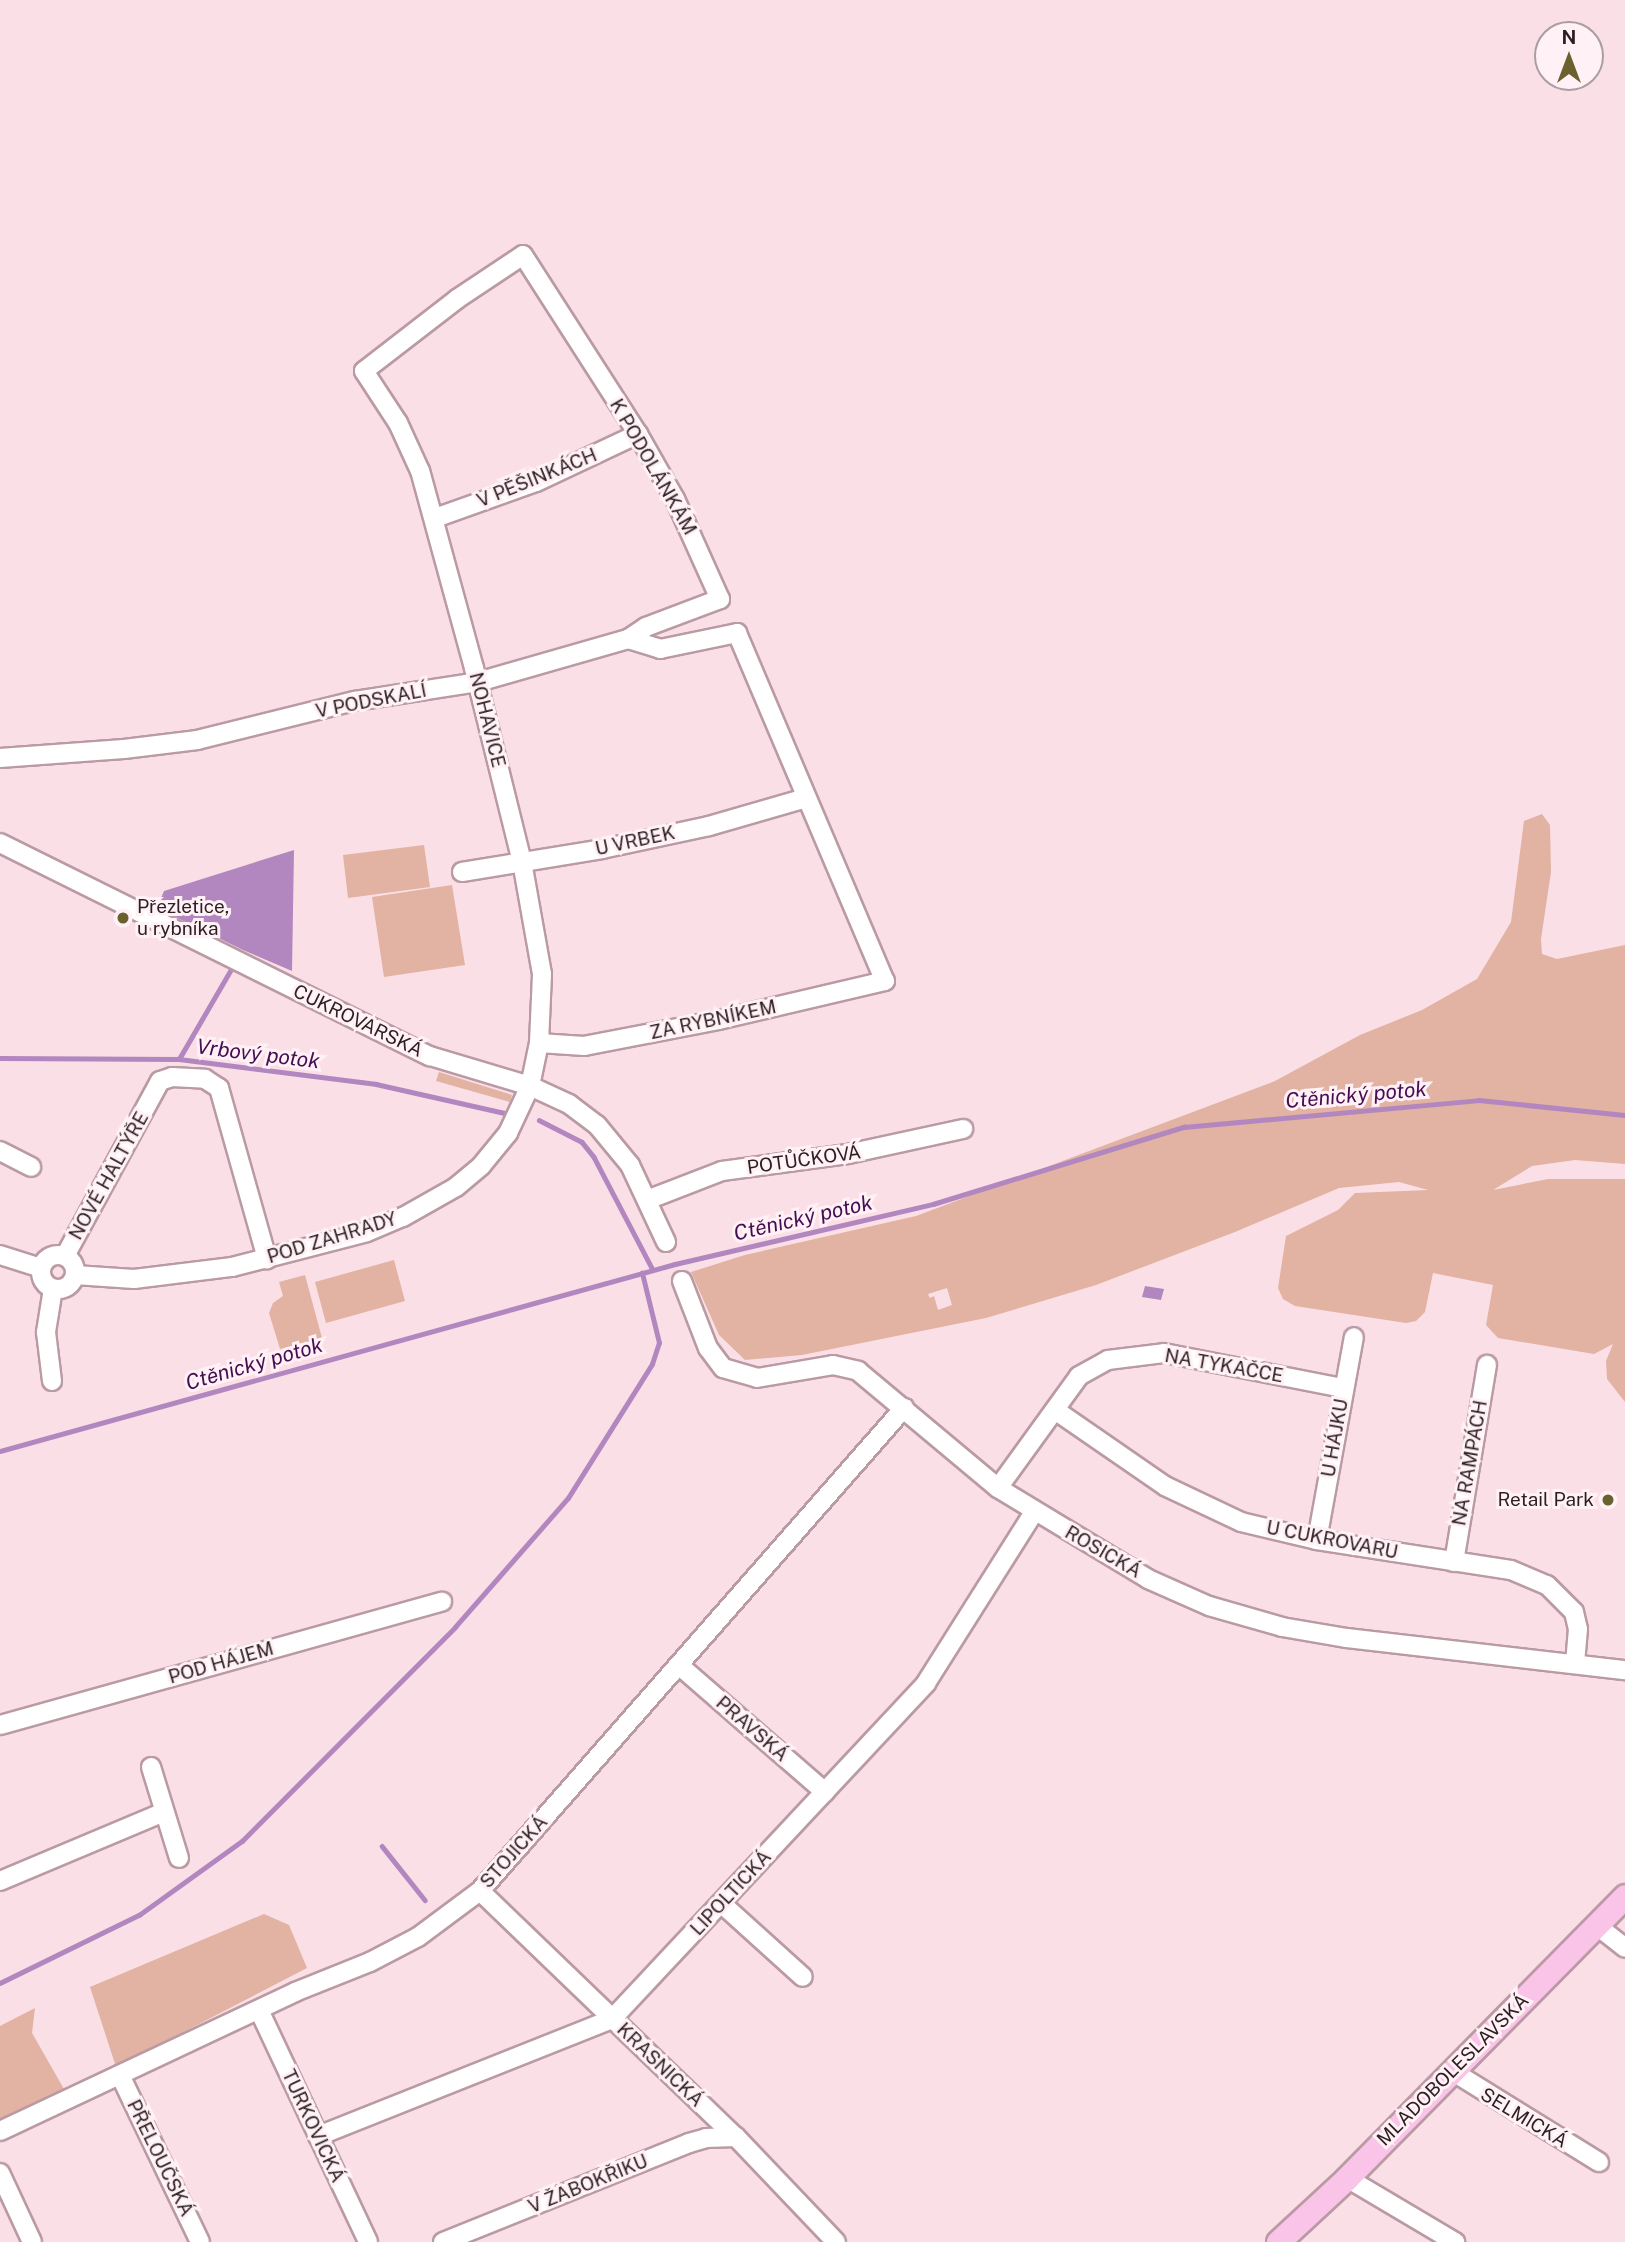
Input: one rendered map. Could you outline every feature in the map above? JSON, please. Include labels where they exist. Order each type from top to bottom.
[{"type":"main road","name":"MLADOBOLESLAVSKÁ","points":[[1278,2242],[1346,2178],[1625,1896]]},
{"type":"street","name":"NOHAVICE","points":[[523,255],[457,299],[364,371],[398,423],[420,471],[478,682],[522,862],[542,974],[539,1043],[530,1086]]},
{"type":"street","name":"K PODOLÁNKÁM","points":[[523,255],[638,434],[699,548],[720,599],[646,628],[628,639]]},
{"type":"street","name":"V PĚŠINKÁCH","points":[[435,518],[536,482],[638,434]]},
{"type":"street","points":[[628,639],[660,649],[737,633],[806,798]]},
{"type":"street","name":"V PODSKALÍ","points":[[0,758],[124,749],[197,740],[268,725],[355,701],[478,682],[628,639]]},
{"type":"street","name":"U VRBEK","points":[[463,872],[709,826],[806,798]]},
{"type":"street","name":"ZA RYBNÍKEM","points":[[539,1043],[584,1046],[719,1020],[885,981],[806,798]]},
{"type":"street","name":"CUKROVARSKÁ","points":[[0,843],[418,1051],[530,1086],[569,1104],[597,1125],[630,1165],[666,1242]]},
{"type":"street","name":"NOVÉ HALTÝŘE","points":[[65,1256],[160,1081],[167,1077],[205,1079],[219,1087],[267,1259]]},
{"type":"street","name":"POD ZAHRADY","points":[[75,1275],[150,1278],[214,1270],[367,1232],[403,1217],[456,1187],[497,1148],[530,1086]]},
{"type":"street","name":"POTŮČKOVÁ","points":[[647,1200],[722,1171],[848,1154],[964,1129]]},
{"type":"street","points":[[0,1151],[31,1167]]},
{"type":"street","points":[[0,1255],[41,1268]]},
{"type":"street","points":[[50,1256],[65,1256],[72,1262],[75,1275],[67,1287],[53,1289],[44,1283],[41,1268],[50,1256]]},
{"type":"street","name":"ROSICKÁ","points":[[682,1281],[712,1356],[732,1373],[757,1378],[833,1365],[858,1371],[999,1488],[1034,1512],[1148,1578],[1209,1606],[1282,1627],[1347,1638],[1575,1662],[1625,1670]]},
{"type":"street","points":[[52,1381],[46,1332],[53,1289]]},
{"type":"street","name":"U HÁJKU","points":[[1317,1540],[1354,1337]]},
{"type":"street","name":"NA TYKAČCE","points":[[999,1488],[1079,1376],[1095,1366],[1131,1356],[1164,1353],[1343,1388]]},
{"type":"street","name":"NA RAMPÁCH","points":[[1454,1562],[1487,1365]]},
{"type":"street","name":"STOJICKÁ","points":[[0,2131],[259,2010],[370,1962],[418,1937],[480,1891],[904,1408]]},
{"type":"street","name":"U CUKROVARU","points":[[1055,1410],[1165,1486],[1241,1522],[1317,1540],[1511,1570],[1547,1585],[1574,1612],[1578,1629],[1575,1662]]},
{"type":"street","name":"LIPOLTICKÁ","points":[[318,2136],[612,2019],[926,1683],[1034,1512]]},
{"type":"street","name":"POD HÁJEM","points":[[0,1725],[442,1602]]},
{"type":"street","name":"PRAVSKÁ","points":[[680,1666],[825,1792]]},
{"type":"street","points":[[151,1767],[179,1858]]},
{"type":"street","points":[[0,1881],[164,1812]]},
{"type":"street","name":"KRASNICKÁ","points":[[480,1891],[736,2137],[836,2242]]},
{"type":"street","points":[[721,1903],[803,1977]]},
{"type":"street","points":[[1596,1925],[1625,1948]]},
{"type":"street","name":"TURKOVICKÁ","points":[[259,2010],[368,2242]]},
{"type":"street","name":"SELMICKÁ","points":[[1452,2071],[1598,2162]]},
{"type":"street","name":"PŘELOUČSKÁ","points":[[120,2075],[200,2242]]},
{"type":"street","name":"V ŽABOKŘIKU","points":[[443,2242],[688,2143],[706,2138],[736,2137]]},
{"type":"street","points":[[0,2172],[32,2242]]},
{"type":"street","points":[[1346,2178],[1455,2242]]},
{"type":"shaded area","points":[[1542,814],[1550,825],[1551,872],[1541,939],[1542,954],[1557,959],[1625,945],[1625,1164],[1575,1160],[1532,1166],[1493,1190],[1548,1179],[1625,1179],[1625,1402],[1607,1379],[1606,1361],[1613,1344],[1594,1354],[1498,1338],[1486,1325],[1493,1285],[1433,1273],[1425,1312],[1416,1321],[1406,1323],[1295,1306],[1283,1299],[1278,1288],[1286,1236],[1338,1210],[1355,1193],[1428,1190],[1399,1182],[1339,1188],[1235,1232],[1096,1285],[986,1318],[802,1355],[745,1360],[719,1335],[691,1272],[745,1255],[916,1216],[1275,1081],[1360,1035],[1422,1010],[1477,979],[1511,922],[1524,821]],"holes":[[[947,1288],[952,1305],[938,1310],[934,1296],[930,1298],[928,1294]]]},
{"type":"shaded area","points":[[424,845],[430,887],[348,898],[343,855]]},
{"type":"shaded area","points":[[294,850],[292,971],[157,908],[164,891]]},
{"type":"shaded area","points":[[452,885],[465,965],[384,977],[372,897]]},
{"type":"shaded area","points":[[439,1072],[512,1095],[510,1102],[436,1081]]},
{"type":"shaded area","points":[[394,1260],[405,1301],[326,1323],[315,1282]]},
{"type":"shaded area","points":[[305,1275],[322,1338],[280,1349],[269,1313],[273,1303],[283,1296],[279,1282]]},
{"type":"shaded area","points":[[1145,1286],[1164,1289],[1161,1300],[1142,1297]]},
{"type":"shaded area","points":[[264,1914],[289,1925],[307,1968],[116,2067],[90,1987]]},
{"type":"shaded area","points":[[35,2008],[32,2033],[64,2089],[0,2120],[0,2026]]},
{"type":"waterway","points":[[179,1059],[230,971]]},
{"type":"waterway","name":"Vrbový potok","points":[[0,1058],[179,1059],[376,1084],[509,1114]]},
{"type":"waterway","name":"Ctěnický potok","points":[[0,1451],[675,1264],[933,1204],[1184,1127],[1479,1100],[1625,1115]]},
{"type":"waterway","name":"Vrbový potok","points":[[539,1120],[582,1142],[594,1157],[653,1270]]},
{"type":"waterway","points":[[0,1983],[139,1915],[242,1841],[455,1627],[568,1498],[652,1364],[659,1343],[642,1273]]},
{"type":"waterway","points":[[382,1846],[425,1900]]},
{"type":"place","name":"Přezletice, u rybníka","points":[[123,918]]},
{"type":"place","name":"Retail Park","points":[[1608,1500]]}]
